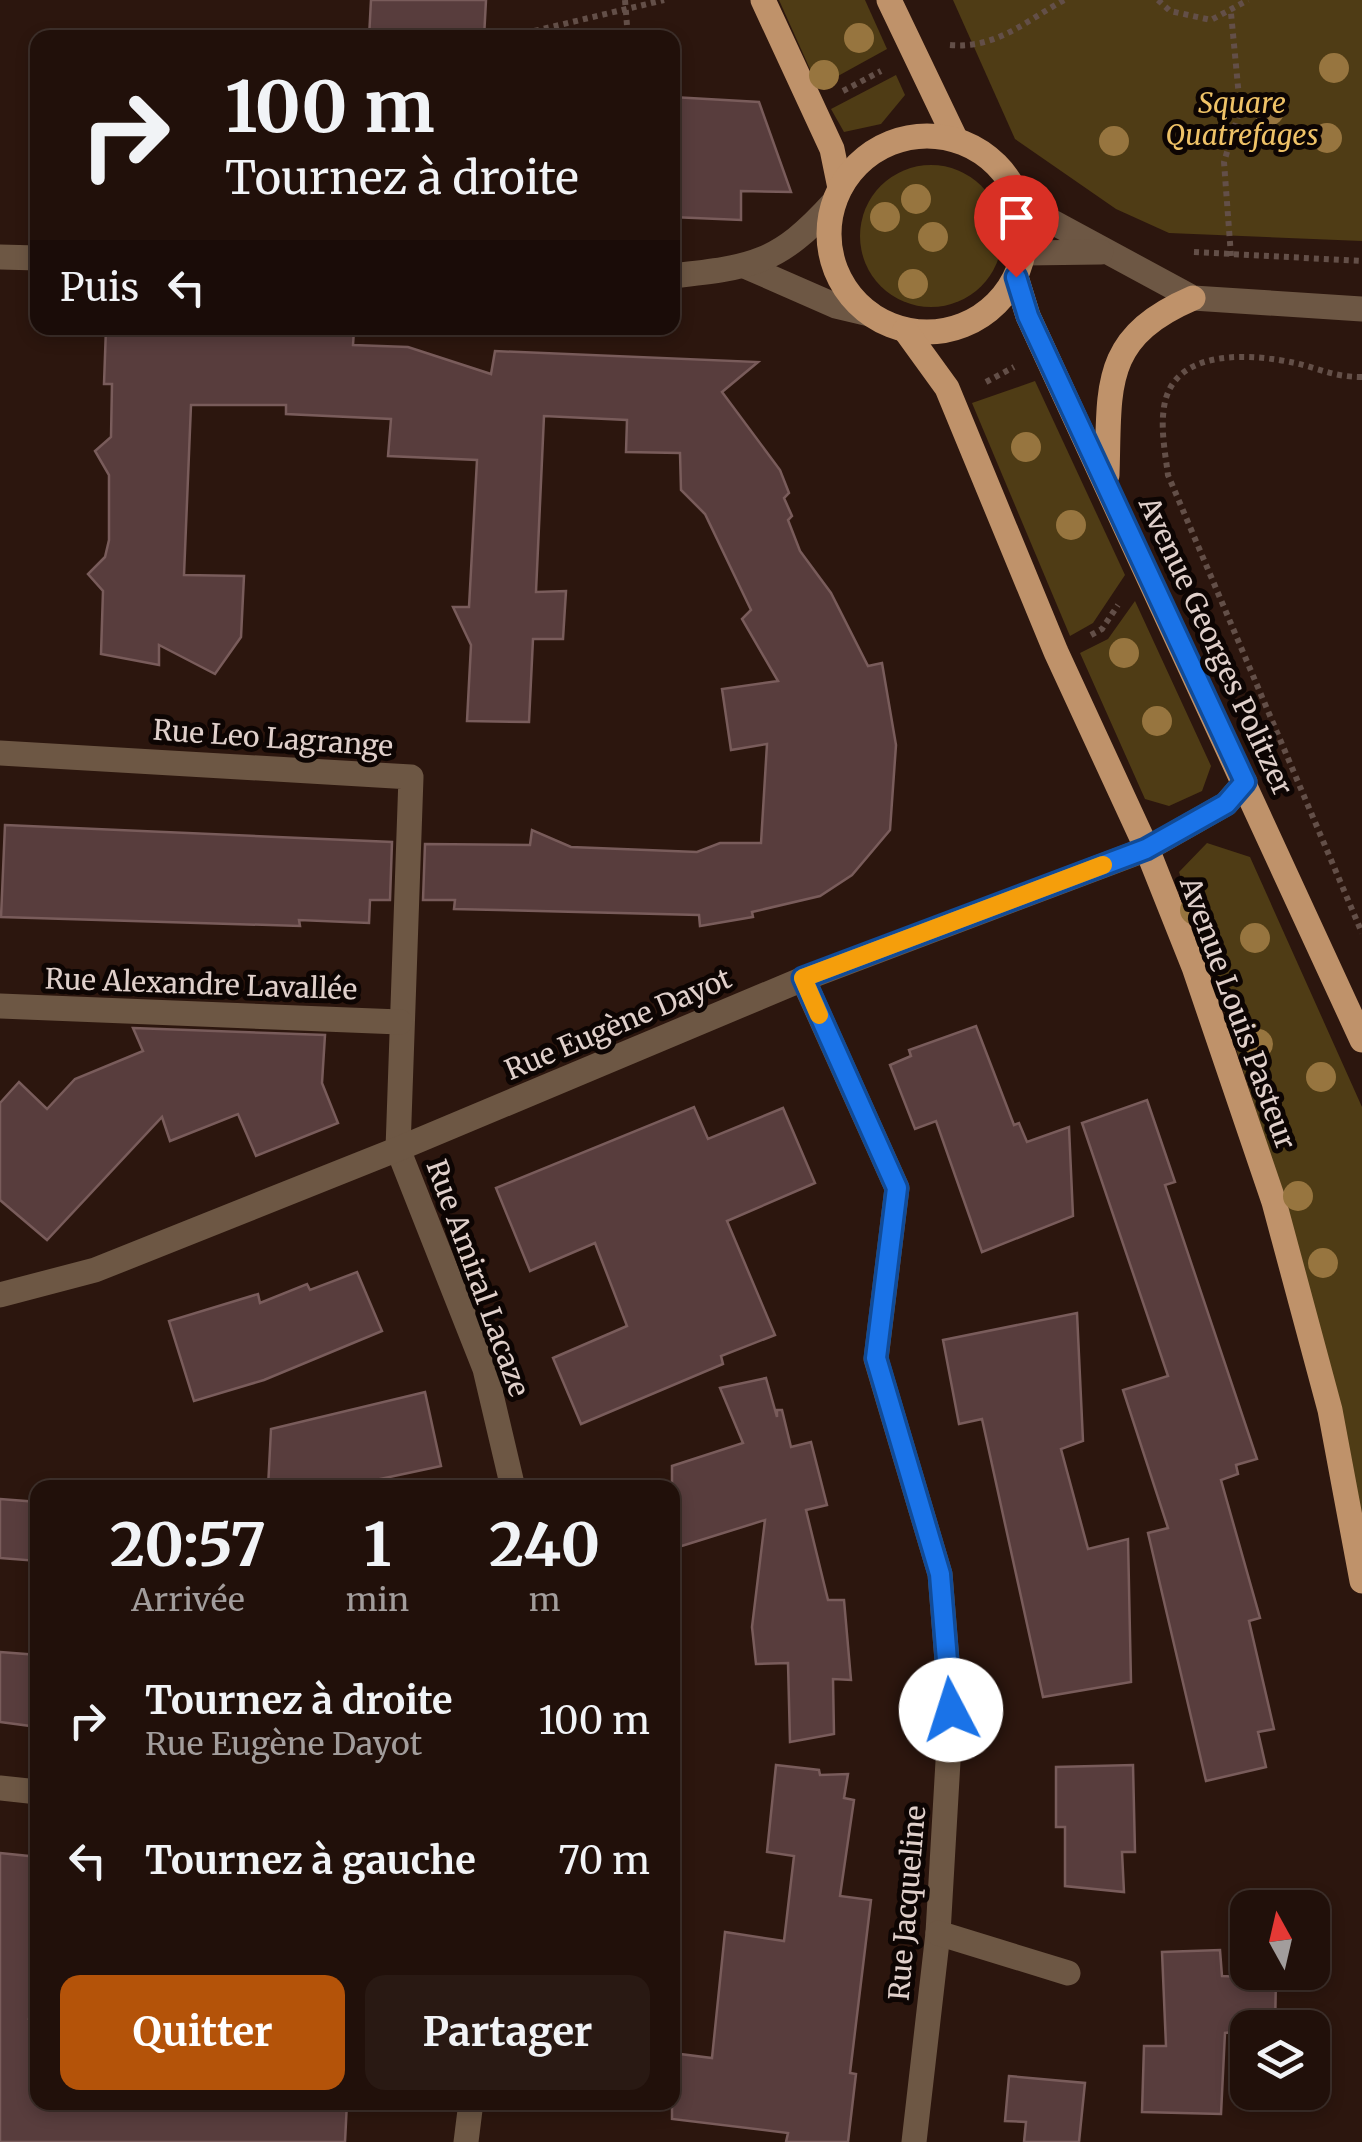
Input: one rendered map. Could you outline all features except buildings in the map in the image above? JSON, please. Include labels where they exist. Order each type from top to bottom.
[{"type":"main road","points":[[764,0],[832,149],[837,195],[830,251],[838,275],[870,314],[906,330],[938,332],[970,322],[997,304],[1020,265],[1022,206],[997,165],[956,140],[922,136],[890,143],[861,161],[837,195]]},
{"type":"main road","points":[[889,0],[956,140]]},
{"type":"main road","name":"Avenue Georges Politzer","points":[[1020,265],[1028,316],[1362,1040]]},
{"type":"main road","points":[[1106,480],[1110,384],[1124,346],[1168,309],[1193,298]]},
{"type":"main road","name":"Avenue Louis Pasteur","points":[[906,330],[946,388],[1068,682],[1146,849],[1194,967],[1274,1202],[1330,1410],[1362,1581]]},
{"type":"street","points":[[680,275],[747,267],[780,252],[837,195]]},
{"type":"street","points":[[1022,206],[1193,298],[1362,309]]},
{"type":"street","points":[[1020,265],[1106,252]]},
{"type":"street","points":[[0,257],[30,258]]},
{"type":"street","points":[[747,267],[836,306],[870,314]]},
{"type":"street","name":"Rue Leo Lagrange","points":[[0,753],[411,777],[398,1149]]},
{"type":"street","name":"Rue Eugène Dayot","points":[[0,1295],[94,1270],[398,1149],[803,978],[1146,849],[1226,804],[1245,782]]},
{"type":"street","name":"Rue Jacqueline","points":[[803,978],[897,1188],[876,1358],[940,1574],[951,1710],[938,1933],[914,2142]]},
{"type":"street","name":"Rue Alexandre Lavallée","points":[[0,1006],[400,1022]]},
{"type":"street","name":"Rue Amiral Lacaze","points":[[398,1149],[486,1370],[511,1480]]},
{"type":"street","points":[[0,1788],[30,1791]]},
{"type":"street","points":[[938,1933],[1068,1974]]},
{"type":"street","points":[[466,2142],[469,2110]]},
{"type":"path","points":[[533,30],[625,4],[664,0]]},
{"type":"path","points":[[939,44],[974,47],[1023,28],[1064,0]]},
{"type":"path","points":[[1158,0],[1170,11],[1211,20],[1231,13],[1248,0]]},
{"type":"path","points":[[625,4],[627,30]]},
{"type":"path","points":[[1230,256],[1224,162],[1238,116],[1239,96],[1231,13]]},
{"type":"path","points":[[828,98],[896,64]]},
{"type":"path","points":[[1186,250],[1230,256],[1362,261]]},
{"type":"path","points":[[1362,378],[1327,376],[1295,363],[1228,358],[1200,362],[1181,371],[1166,396],[1163,421],[1168,475],[1362,933]]},
{"type":"path","points":[[971,385],[996,380],[1019,364]]},
{"type":"path","points":[[1088,637],[1102,629],[1121,601]]},
{"type":"green space","points":[[779,0],[865,0],[887,49],[818,87]]},
{"type":"green space","name":"Square Quatrefages","points":[[953,0],[1362,0],[1362,241],[1169,233],[1116,209],[1015,139]]},
{"type":"green space","points":[[896,75],[905,95],[881,124],[844,132],[831,109]]},
{"type":"green space","points":[[931,165],[958,171],[981,186],[996,209],[1002,236],[996,263],[981,286],[958,301],[931,307],[904,301],[881,286],[866,263],[860,236],[866,209],[881,186],[904,171]]},
{"type":"green space","points":[[1035,381],[1125,575],[1093,623],[1070,636],[972,403]]},
{"type":"green space","points":[[1135,601],[1211,766],[1202,791],[1169,806],[1145,799],[1080,653],[1108,639]]},
{"type":"green space","points":[[1207,843],[1250,857],[1362,1107],[1362,1520],[1283,1194],[1179,872]]},
{"type":"slow traffic","points":[[819,1015],[803,978],[1103,865]]},
{"type":"route","points":[[951,1710],[940,1574],[876,1358],[897,1188],[803,978],[1146,849],[1226,804],[1245,782],[1028,316],[1016,277]]}]
